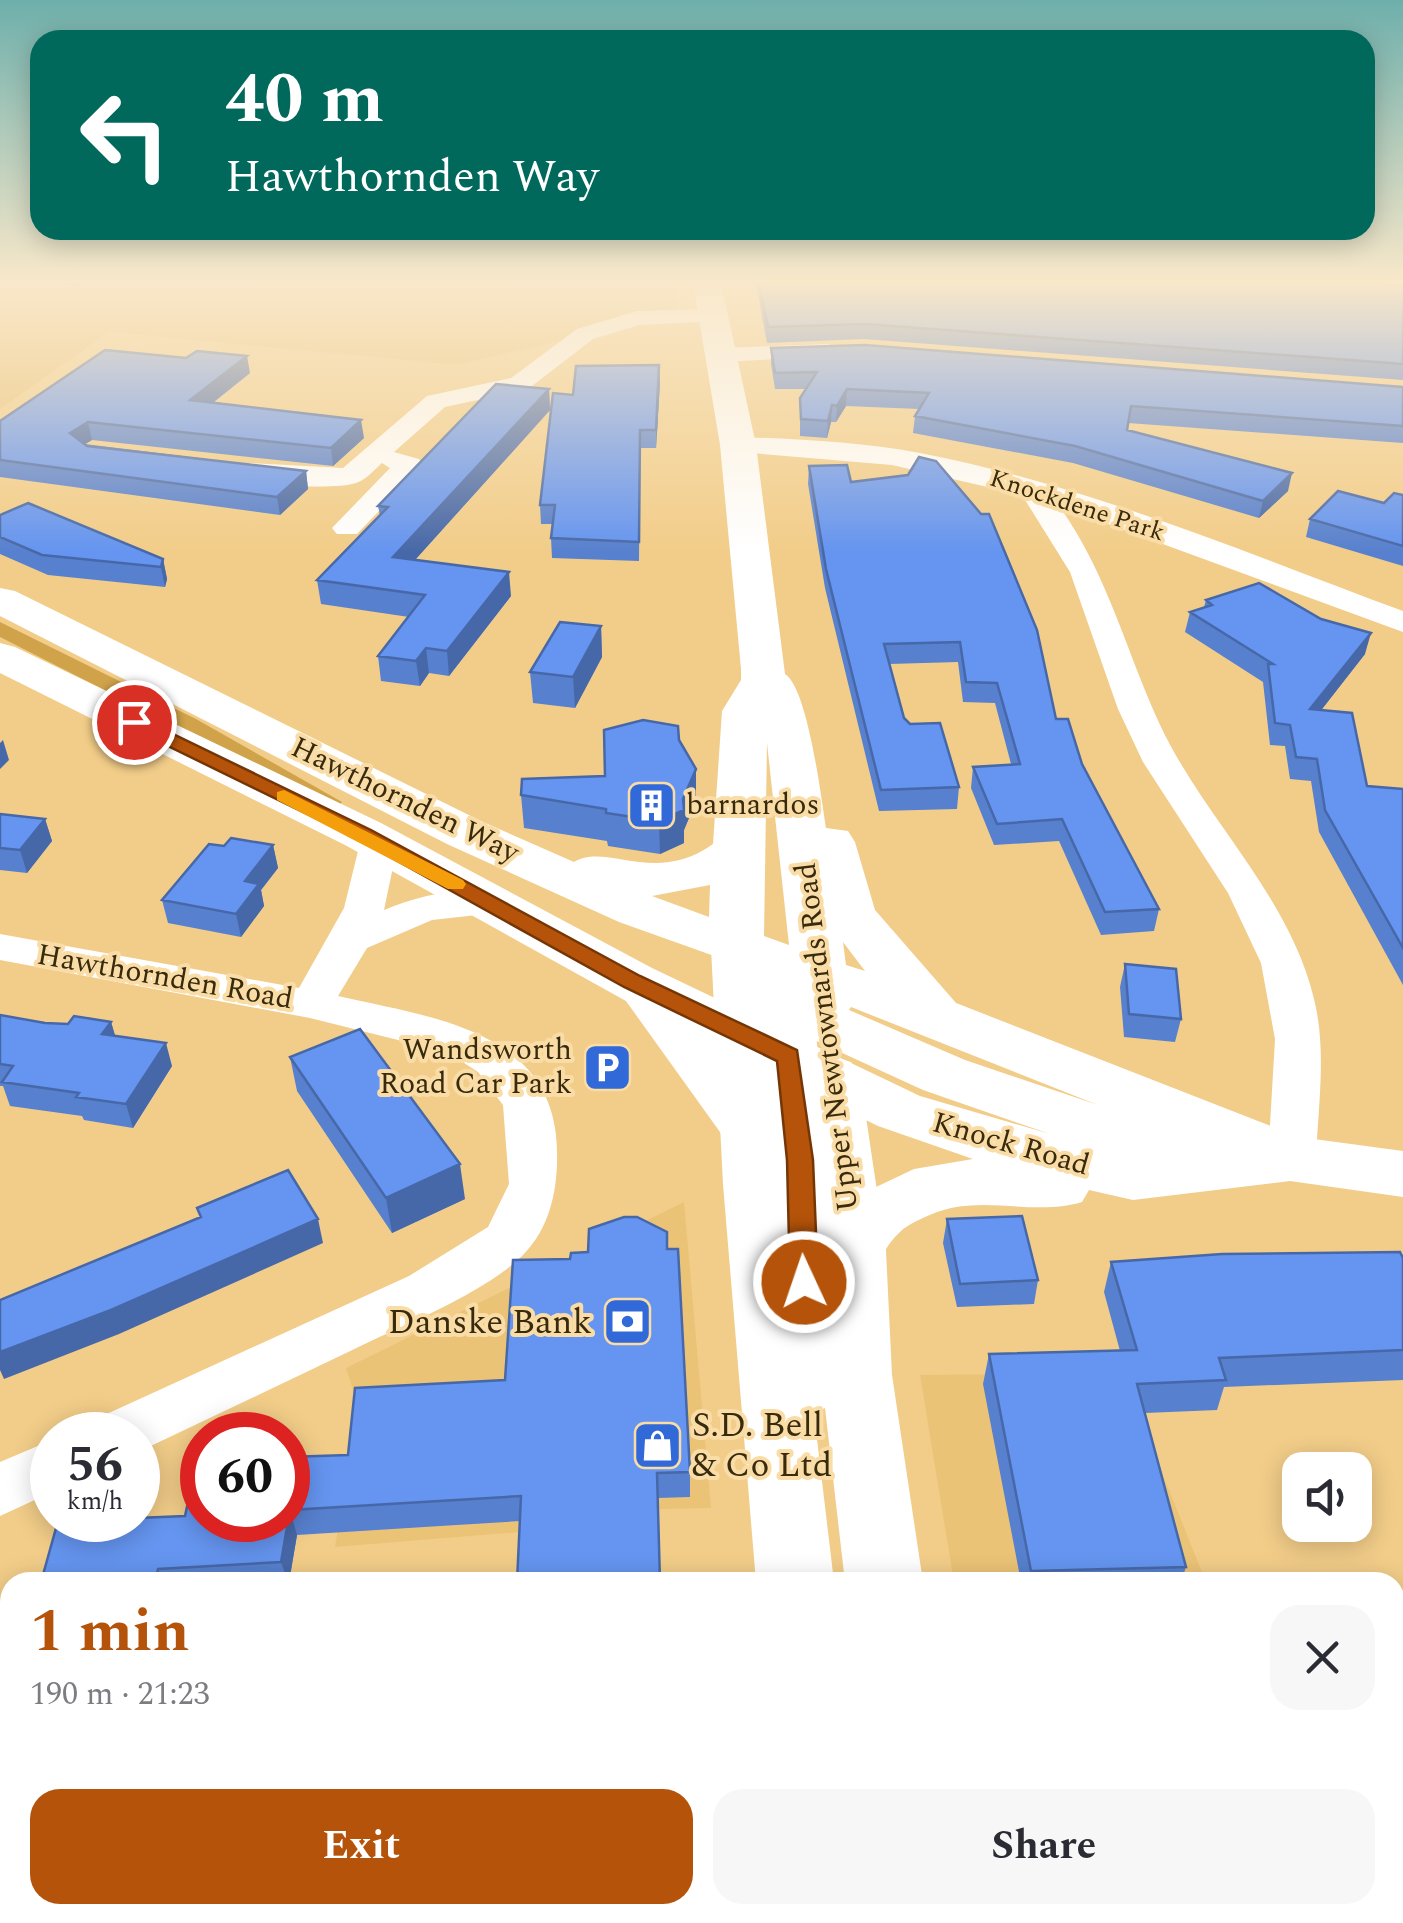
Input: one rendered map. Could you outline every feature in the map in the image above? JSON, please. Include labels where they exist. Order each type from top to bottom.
[{"type":"main road","name":"Upper Newtownards Road","points":[[724,373],[738,446],[774,699],[790,743],[784,1011],[752,1130],[781,1466],[795,1572]]},
{"type":"main road","name":"Hawthornden Way","points":[[0,600],[465,833],[638,910],[784,1011]]},
{"type":"main road","name":"Hawthornden Way","points":[[0,656],[380,843],[632,981],[784,1011]]},
{"type":"main road","name":"Upper Newtownards Road","points":[[774,699],[745,711],[740,848],[853,1251],[857,1376],[883,1572]]},
{"type":"main road","points":[[774,699],[800,704],[846,908],[900,978],[938,1018]]},
{"type":"main road","points":[[265,731],[313,739],[622,880],[698,874],[718,867],[740,848]]},
{"type":"main road","points":[[632,981],[674,1024],[752,1130]]},
{"type":"main road","points":[[781,1466],[808,1349],[800,1160],[784,1011],[944,1076],[1129,1141],[1219,1166]]},
{"type":"main road","name":"Knock Road","points":[[784,1011],[938,1018],[1292,1159]]},
{"type":"main road","name":"Knock Road","points":[[784,1011],[900,1111],[967,1134],[1133,1177],[1292,1159],[1403,1174]]},
{"type":"main road","points":[[853,1251],[878,1214],[937,1186],[995,1180],[1054,1186],[1133,1177]]},
{"type":"street","points":[[220,467],[338,479],[362,470],[436,402],[519,384],[534,373]]},
{"type":"street","name":"Knockdene Park","points":[[738,446],[894,457],[1032,489],[1403,622]]},
{"type":"street","points":[[347,528],[409,465],[378,455]]},
{"type":"street","points":[[1032,489],[1060,526],[1084,569],[1156,752],[1250,899],[1280,956],[1293,999],[1298,1043],[1292,1159]]},
{"type":"street","name":"Hawthornden Road","points":[[0,947],[310,1004],[354,938],[378,869],[380,843]]},
{"type":"street","points":[[354,938],[425,908],[490,903]]},
{"type":"street","points":[[160,1415],[457,1276],[506,1241],[528,1204],[534,1166],[526,1102],[494,1061],[471,1046],[431,1033],[310,1004]]},
{"type":"street","points":[[0,1490],[30,1476]]},
{"type":"shaded area","points":[[0,373],[51,373],[0,409]]},
{"type":"shaded area","points":[[0,622],[196,719],[342,802],[337,808],[0,637]]},
{"type":"shaded area","points":[[684,1202],[711,1508],[524,1512],[519,1532],[335,1547],[358,1406],[346,1368]]},
{"type":"shaded area","points":[[1122,1373],[1202,1572],[952,1572],[920,1375]]},
{"type":"building","points":[[71,373],[225,373],[190,400],[361,420],[331,448],[88,422],[70,433],[87,446],[306,471],[277,497],[0,460],[0,421]]},
{"type":"building","points":[[575,373],[659,373],[656,430],[640,430],[639,542],[551,538],[555,505],[540,505],[553,393],[573,395]]},
{"type":"building","points":[[817,373],[1220,373],[1403,387],[1403,426],[1131,406],[1127,430],[1292,473],[1263,501],[1075,446],[915,416],[929,393],[847,389],[837,406],[832,405],[828,421],[801,419],[800,398]]},
{"type":"building","points":[[496,384],[549,389],[393,557],[509,572],[447,651],[426,648],[416,661],[378,656],[425,595],[317,580],[388,507],[378,506]]},
{"type":"building","points":[[919,457],[936,461],[981,514],[989,514],[1037,630],[1056,719],[1068,719],[1082,764],[1159,909],[1105,912],[1062,819],[997,824],[973,767],[1020,764],[997,683],[966,682],[960,642],[884,644],[904,718],[910,724],[940,723],[959,787],[881,790],[826,569],[809,466],[847,465],[851,482],[908,475]]},
{"type":"building","points":[[1338,491],[1384,503],[1394,493],[1403,495],[1403,546],[1310,519]]},
{"type":"building","points":[[28,503],[163,559],[161,567],[42,555],[0,537],[0,515]]},
{"type":"building","points":[[1259,583],[1321,619],[1371,633],[1310,709],[1352,713],[1367,786],[1403,789],[1403,948],[1325,810],[1317,759],[1296,757],[1290,725],[1275,723],[1268,664],[1273,664],[1190,612],[1212,605],[1206,600]]},
{"type":"building","points":[[560,622],[601,626],[573,677],[530,672]]},
{"type":"building","points":[[643,720],[678,726],[679,740],[696,769],[683,799],[684,810],[659,821],[521,795],[522,779],[605,776],[604,730]]},
{"type":"building","points":[[0,814],[45,819],[20,850],[0,848]]},
{"type":"building","points":[[231,838],[273,845],[245,881],[259,884],[236,914],[162,900],[209,844],[224,846]]},
{"type":"building","points":[[1125,964],[1176,969],[1181,1019],[1129,1014]]},
{"type":"building","points":[[0,1015],[45,1023],[68,1024],[74,1016],[111,1022],[102,1034],[166,1043],[126,1104],[76,1097],[79,1093],[2,1082],[13,1066],[0,1064]]},
{"type":"building","points":[[360,1029],[460,1164],[386,1198],[290,1057]]},
{"type":"building","points":[[288,1170],[318,1219],[111,1310],[0,1352],[0,1300],[201,1217],[197,1208]]},
{"type":"building","points":[[1022,1216],[1038,1280],[960,1284],[947,1219]]},
{"type":"building","points":[[624,1217],[637,1217],[667,1232],[667,1249],[678,1249],[690,1472],[657,1473],[660,1572],[517,1572],[521,1496],[310,1509],[310,1456],[348,1455],[355,1388],[505,1380],[513,1260],[570,1259],[571,1253],[588,1252],[589,1229]]},
{"type":"building","points":[[1400,1252],[1403,1350],[1219,1358],[1226,1380],[1137,1384],[1186,1567],[1031,1571],[989,1354],[1137,1350],[1111,1262],[1222,1254]]},
{"type":"building","points":[[180,1516],[180,1542],[284,1542],[281,1562],[157,1572],[44,1572],[52,1542],[160,1542],[160,1517]]},
{"type":"slow traffic","points":[[284,796],[455,884]]},
{"type":"place","name":"barnardos","points":[[651,805]]},
{"type":"place","name":"Wandsworth Road Car Park","points":[[607,1067]]},
{"type":"place","name":"Danske Bank","points":[[627,1322]]},
{"type":"place","name":"S.D. Bell & Co Ltd","points":[[657,1445]]},
{"type":"route","points":[[134,722],[363,834],[632,981],[789,1056],[800,1160],[804,1282]]}]
